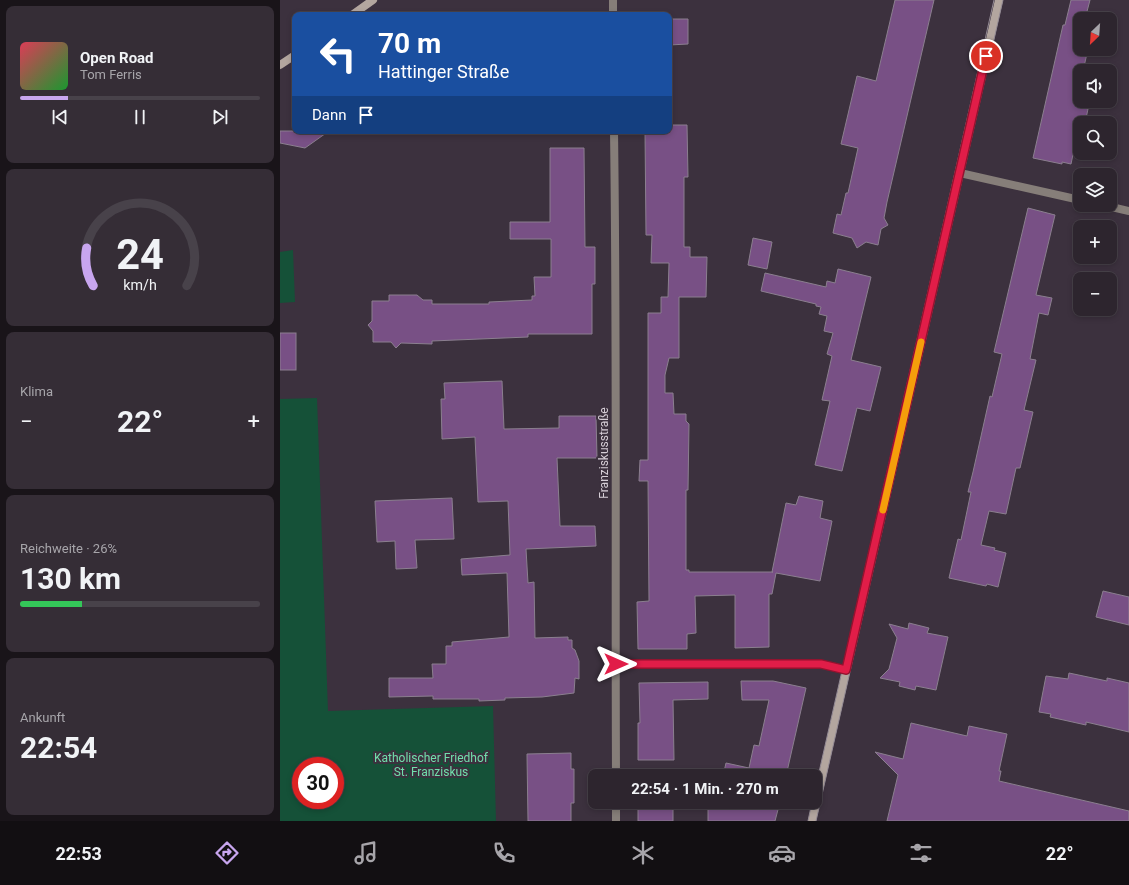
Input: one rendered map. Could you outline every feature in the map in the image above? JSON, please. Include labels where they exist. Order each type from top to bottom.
[{"type":"main road","points":[[356,12],[373,0]]},
{"type":"main road","points":[[812,821],[999,0]]},
{"type":"main road","points":[[280,65],[292,57]]},
{"type":"street","points":[[613,0],[613,12]]},
{"type":"street","name":"Franziskusstraße","points":[[614,134],[617,430],[616,769]]},
{"type":"street","points":[[960,173],[1073,198]]},
{"type":"street","points":[[1117,208],[1129,211]]},
{"type":"street","points":[[616,664],[821,664],[846,670]]},
{"type":"street","points":[[616,809],[616,821]]},
{"type":"green space","points":[[293,250],[295,302],[280,303],[280,252]]},
{"type":"green space","name":"Katholischer Friedhof St. Franziskus","points":[[317,398],[328,711],[493,706],[496,821],[280,821],[280,399]]},
{"type":"building","points":[[895,0],[934,0],[887,202],[884,218],[888,225],[881,229],[878,245],[866,242],[857,248],[852,238],[833,233],[837,214],[841,215],[846,193],[848,193],[858,148],[841,144],[857,76],[876,81]]},
{"type":"building","points":[[1071,0],[1090,0],[1087,12],[1073,12],[1073,56],[1086,56],[1085,64],[1073,64],[1073,108],[1088,109],[1086,116],[1073,116],[1073,154],[1071,164],[1062,162],[1062,164],[1033,158],[1063,25],[1065,25]]},
{"type":"building","points":[[672,19],[688,19],[688,44],[672,45]]},
{"type":"building","points":[[672,125],[687,125],[688,177],[684,177],[684,247],[690,247],[690,257],[707,257],[706,297],[679,297],[679,358],[669,358],[665,375],[665,393],[673,393],[674,414],[686,414],[686,421],[689,424],[688,490],[686,490],[686,570],[689,570],[689,572],[772,572],[786,503],[796,505],[799,496],[823,501],[820,518],[832,521],[820,581],[776,573],[772,594],[769,594],[769,647],[735,648],[735,595],[695,596],[696,633],[687,634],[687,649],[638,649],[637,602],[649,601],[648,481],[639,481],[640,460],[648,460],[648,313],[661,313],[661,297],[668,297],[669,263],[651,263],[652,235],[646,235],[645,134],[672,134]]},
{"type":"building","points":[[280,131],[292,131],[292,134],[325,134],[305,148],[280,143]]},
{"type":"building","points":[[550,148],[584,148],[585,247],[595,247],[595,284],[592,284],[592,334],[528,334],[528,337],[432,341],[432,344],[401,343],[396,348],[391,342],[373,342],[373,331],[368,325],[372,321],[372,301],[389,301],[389,295],[417,295],[423,300],[432,300],[432,304],[489,304],[489,302],[532,300],[532,296],[535,296],[534,277],[551,277],[551,239],[510,239],[510,222],[550,222]]},
{"type":"building","points":[[1028,208],[1055,215],[1036,295],[1052,298],[1048,315],[1039,313],[1030,359],[1036,360],[1024,410],[1033,412],[1020,468],[1016,468],[1006,514],[989,511],[981,545],[995,548],[994,550],[1006,553],[998,587],[987,584],[986,586],[949,578],[958,539],[961,540],[971,492],[968,492],[990,396],[992,397],[1002,354],[994,352]]},
{"type":"building","points":[[753,238],[772,242],[767,269],[748,265]]},
{"type":"building","points":[[838,269],[871,277],[851,360],[881,367],[870,411],[857,408],[842,471],[815,465],[830,401],[822,400],[832,356],[827,354],[833,333],[824,331],[827,316],[819,314],[821,307],[816,306],[816,304],[761,291],[765,273],[826,287],[827,281],[835,283]]},
{"type":"building","points":[[280,333],[296,333],[296,370],[280,370]]},
{"type":"building","points":[[502,381],[504,429],[559,428],[559,416],[596,416],[597,458],[557,458],[560,526],[595,526],[596,546],[526,549],[528,583],[534,582],[535,638],[568,637],[568,640],[572,640],[572,648],[575,650],[579,661],[579,679],[575,678],[574,693],[542,697],[505,698],[505,700],[479,701],[479,699],[433,699],[433,696],[389,697],[389,678],[433,678],[432,664],[446,664],[446,646],[452,646],[452,642],[509,637],[507,573],[462,575],[461,559],[510,555],[508,501],[478,502],[475,437],[442,439],[441,399],[445,399],[444,383]]},
{"type":"building","points":[[452,498],[454,539],[415,540],[417,568],[396,569],[395,541],[377,542],[375,501]]},
{"type":"building","points":[[1103,591],[1129,597],[1129,625],[1096,617]]},
{"type":"building","points":[[909,623],[929,628],[927,633],[948,637],[936,690],[916,686],[915,690],[899,686],[900,682],[880,678],[889,669],[897,638],[889,624],[908,629]]},
{"type":"building","points":[[1069,673],[1107,681],[1107,678],[1129,683],[1129,732],[1086,722],[1086,725],[1050,717],[1051,714],[1039,712],[1046,676],[1068,679]]},
{"type":"building","points":[[741,681],[773,681],[806,688],[788,769],[725,769],[726,763],[749,768],[754,745],[759,746],[769,700],[742,700]]},
{"type":"building","points":[[708,682],[708,699],[673,700],[674,760],[638,760],[638,723],[640,723],[639,683]]},
{"type":"building","points":[[911,723],[967,736],[969,726],[1007,734],[999,771],[1001,771],[999,781],[1129,811],[1129,821],[887,821],[898,775],[875,752],[903,759]]},
{"type":"building","points":[[571,753],[571,769],[574,769],[574,803],[571,803],[571,821],[528,821],[527,754]]},
{"type":"building","points":[[638,809],[673,809],[673,821],[638,821]]},
{"type":"building","points":[[708,809],[778,809],[775,821],[708,821]]},
{"type":"tram line","points":[[820,769],[994,0]]},
{"type":"tram line","points":[[816,821],[1003,0]]},
{"type":"tram line","points":[[808,821],[811,809]]},
{"type":"slow traffic","points":[[883,510],[921,342]]},
{"type":"route","points":[[616,664],[821,664],[846,670],[986,56]]}]
